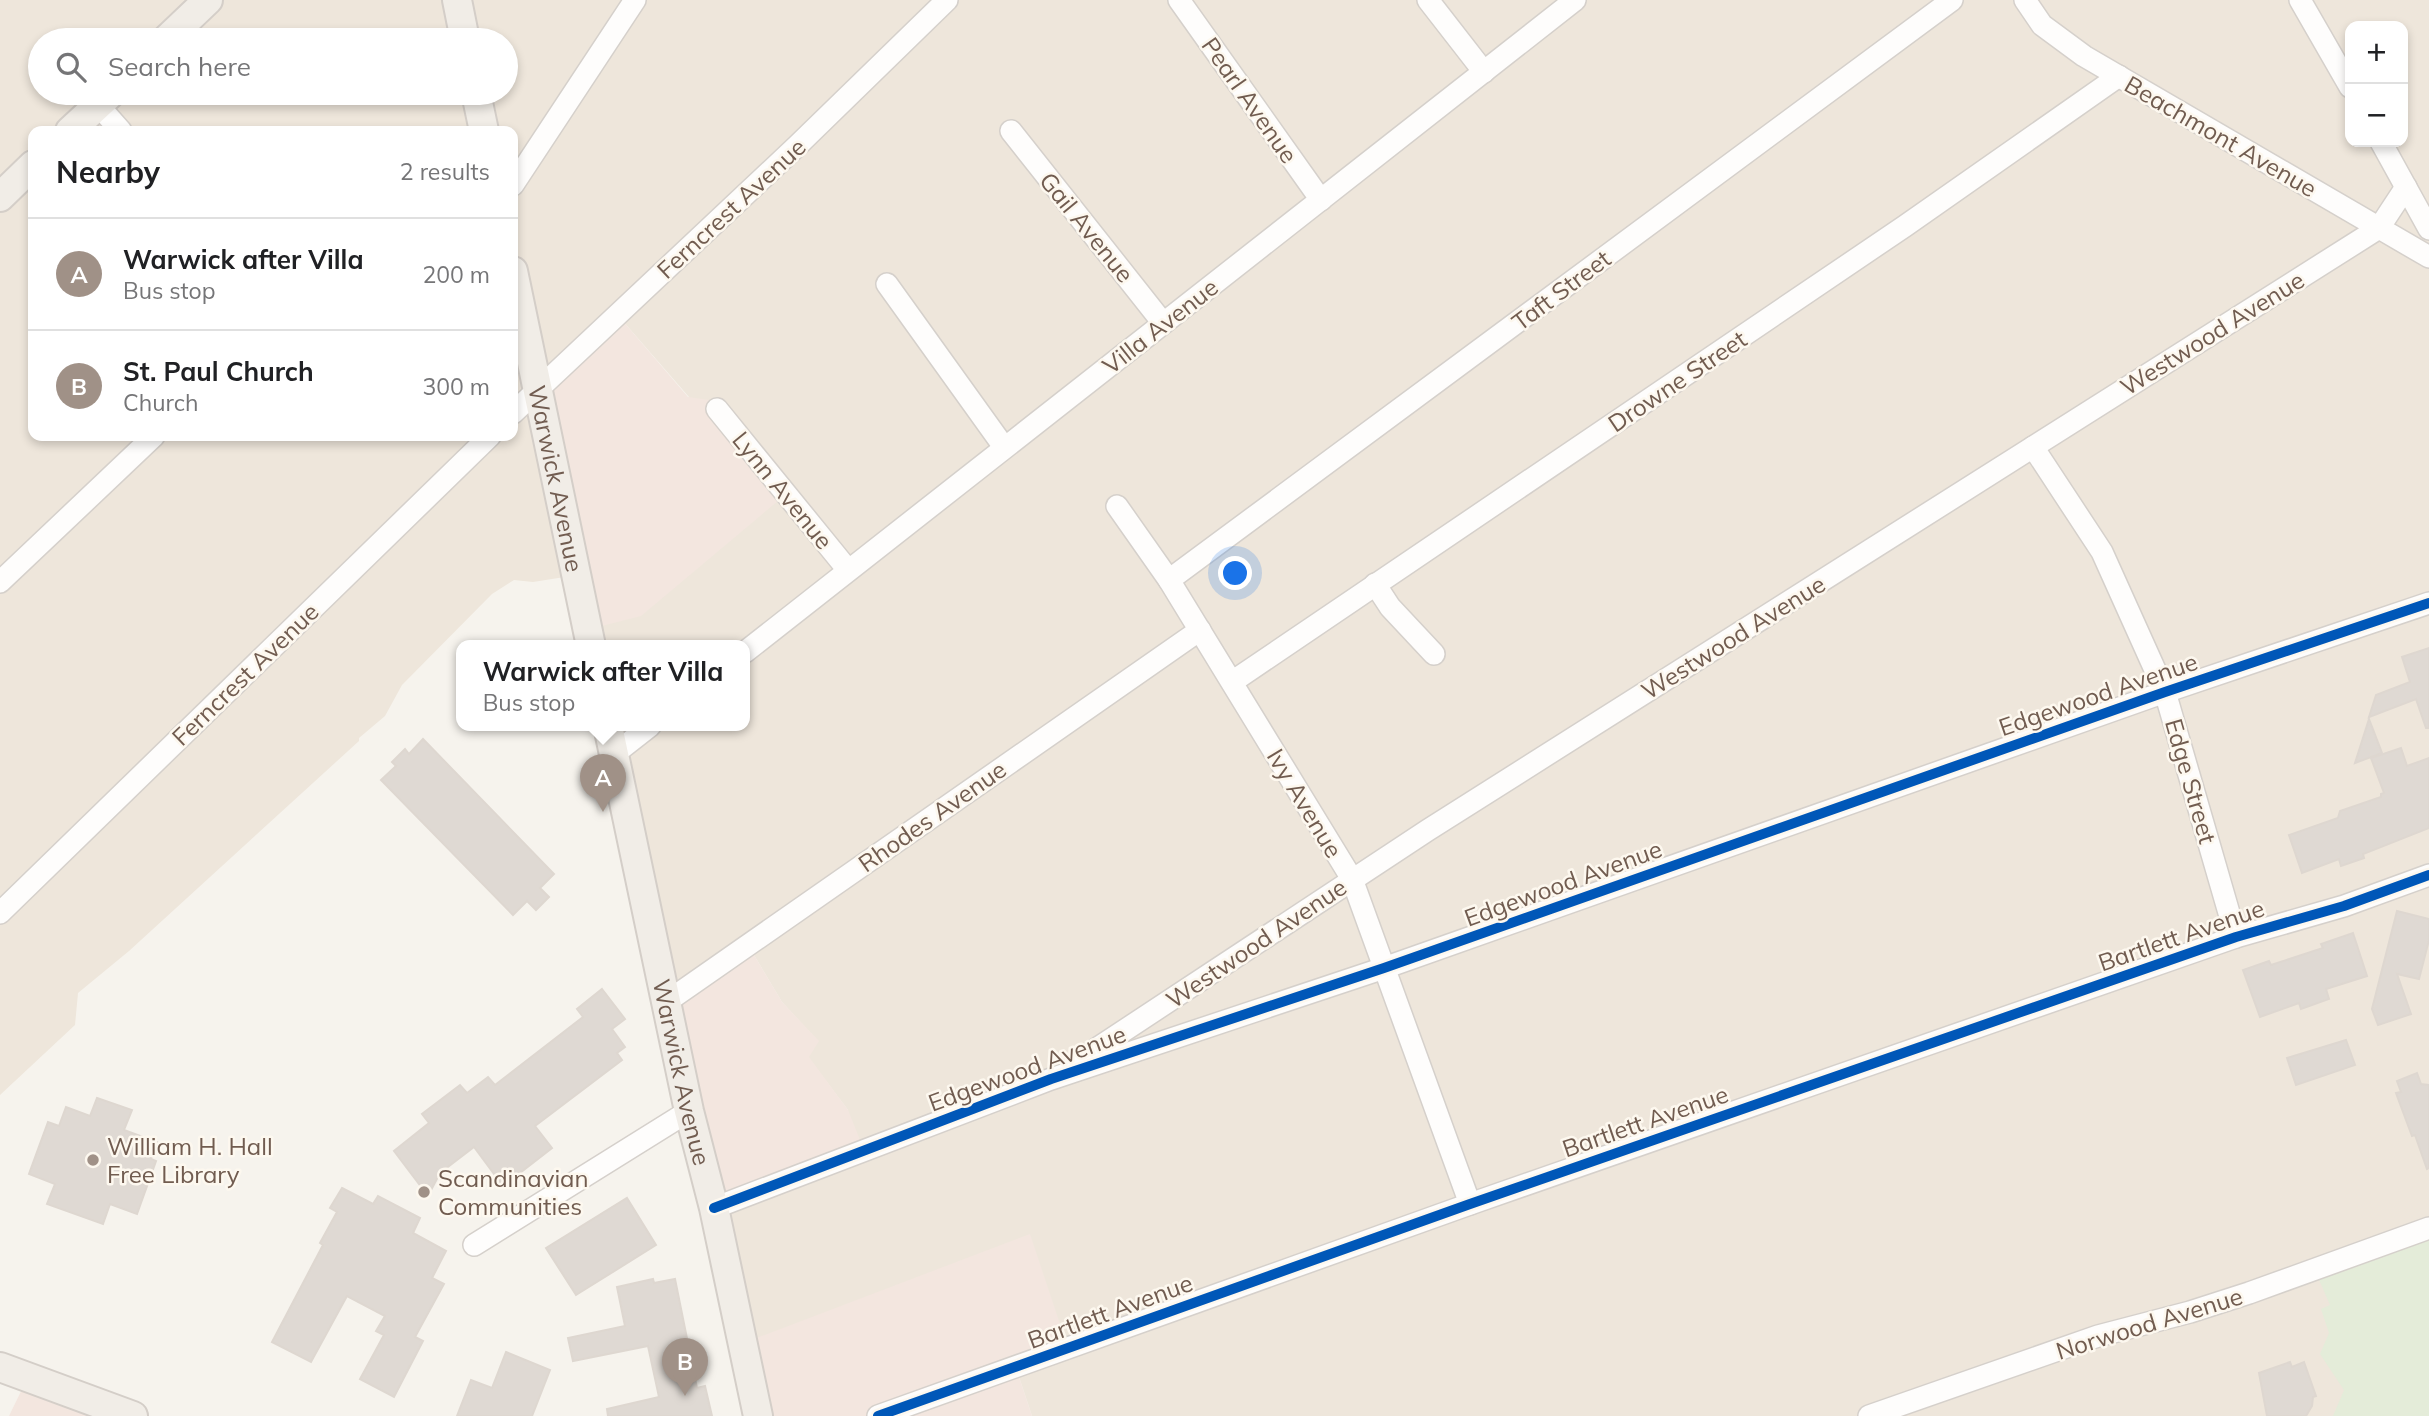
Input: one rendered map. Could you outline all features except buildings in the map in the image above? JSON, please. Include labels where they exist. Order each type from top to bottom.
[{"type":"main road","points":[[179,28],[208,0]]},
{"type":"main road","points":[[457,0],[463,28]]},
{"type":"main road","points":[[75,126],[98,105]]},
{"type":"main road","points":[[479,105],[483,126]]},
{"type":"main road","points":[[1,194],[28,170]]},
{"type":"main road","name":"Warwick Avenue","points":[[518,296],[590,640]]},
{"type":"main road","name":"Warwick Avenue","points":[[609,731],[665,1003],[714,1208],[758,1416]]},
{"type":"main road","points":[[0,1367],[132,1416]]},
{"type":"street","points":[[518,177],[635,0]]},
{"type":"street","name":"Ferncrest Avenue","points":[[518,408],[798,145],[947,0]]},
{"type":"street","name":"Pearl Avenue","points":[[1179,0],[1321,200]]},
{"type":"street","points":[[1428,0],[1484,72]]},
{"type":"street","name":"Villa Avenue","points":[[750,648],[1575,0]]},
{"type":"street","name":"Taft Street","points":[[1168,580],[1952,0]]},
{"type":"street","name":"Beachmont Avenue","points":[[2025,0],[2042,25],[2084,56],[2429,257]]},
{"type":"street","points":[[2300,0],[2348,84]]},
{"type":"street","name":"Drowne Street","points":[[1231,681],[1905,226],[2119,76]]},
{"type":"street","points":[[107,105],[118,126]]},
{"type":"street","name":"Gail Avenue","points":[[1011,131],[1163,323]]},
{"type":"street","points":[[2384,147],[2429,229]]},
{"type":"street","name":"Westwood Avenue","points":[[1051,1079],[1352,879],[2379,228],[2406,187]]},
{"type":"street","points":[[887,284],[1004,447]]},
{"type":"street","name":"Lynn Avenue","points":[[717,410],[848,570]]},
{"type":"street","points":[[0,582],[149,441]]},
{"type":"street","name":"Ferncrest Avenue","points":[[0,913],[485,441]]},
{"type":"street","name":"Edge Street","points":[[2033,447],[2102,552],[2165,692],[2236,937]]},
{"type":"street","name":"Ivy Avenue","points":[[1117,506],[1200,630],[1352,879],[1471,1204]]},
{"type":"street","points":[[1376,584],[1390,607],[1434,654]]},
{"type":"street","name":"Edgewood Avenue","points":[[714,1208],[1051,1079],[1384,968],[2165,692],[2429,603]]},
{"type":"street","name":"Rhodes Avenue","points":[[665,1003],[1200,630]]},
{"type":"street","points":[[613,755],[644,731]]},
{"type":"street","name":"Bartlett Avenue","points":[[878,1416],[1471,1204],[2236,937],[2344,906],[2429,875]]},
{"type":"street","points":[[474,1245],[689,1111]]},
{"type":"street","name":"Norwood Avenue","points":[[1869,1416],[2098,1336],[2190,1312],[2249,1293],[2429,1228]]},
{"type":"shaded area","points":[[0,0],[2429,0],[2429,1254],[2359,1416],[1032,1416],[1017,1371],[738,1345],[710,1216],[848,1110],[808,1057],[818,1041],[782,1002],[751,950],[678,997],[608,731],[750,731],[750,640],[593,640],[689,397],[622,320],[571,576],[533,582],[514,580],[492,594],[402,685],[385,716],[129,951],[78,993],[75,1025],[0,1095]]},
{"type":"shaded area","points":[[622,320],[688,397],[709,400],[772,474],[785,495],[641,616],[590,629],[542,388]]},
{"type":"shaded area","points":[[751,950],[782,1002],[819,1041],[809,1057],[848,1110],[864,1150],[715,1205],[678,997]]},
{"type":"shaded area","points":[[1030,1234],[1069,1351],[1017,1371],[1032,1416],[750,1416],[738,1345]]},
{"type":"shaded area","points":[[27,1379],[127,1416],[9,1416]]},
{"type":"green space","points":[[2429,1224],[2429,1416],[2333,1416],[2344,1390],[2320,1354],[2329,1333],[2321,1309],[2330,1305],[2313,1266]]},
{"type":"cycle path","points":[[714,1208],[1051,1079],[1384,968],[2165,692],[2429,603]]},
{"type":"cycle path","points":[[878,1416],[1470,1204],[2236,937],[2344,906],[2429,875]]},
{"type":"place","name":"Warwick after Villa","points":[[603,812]]},
{"type":"place","name":"William H. Hall Free Library","points":[[93,1160]]},
{"type":"place","name":"Scandinavian Communities","points":[[424,1192]]},
{"type":"place","name":"St. Paul Church","points":[[685,1396]]}]
